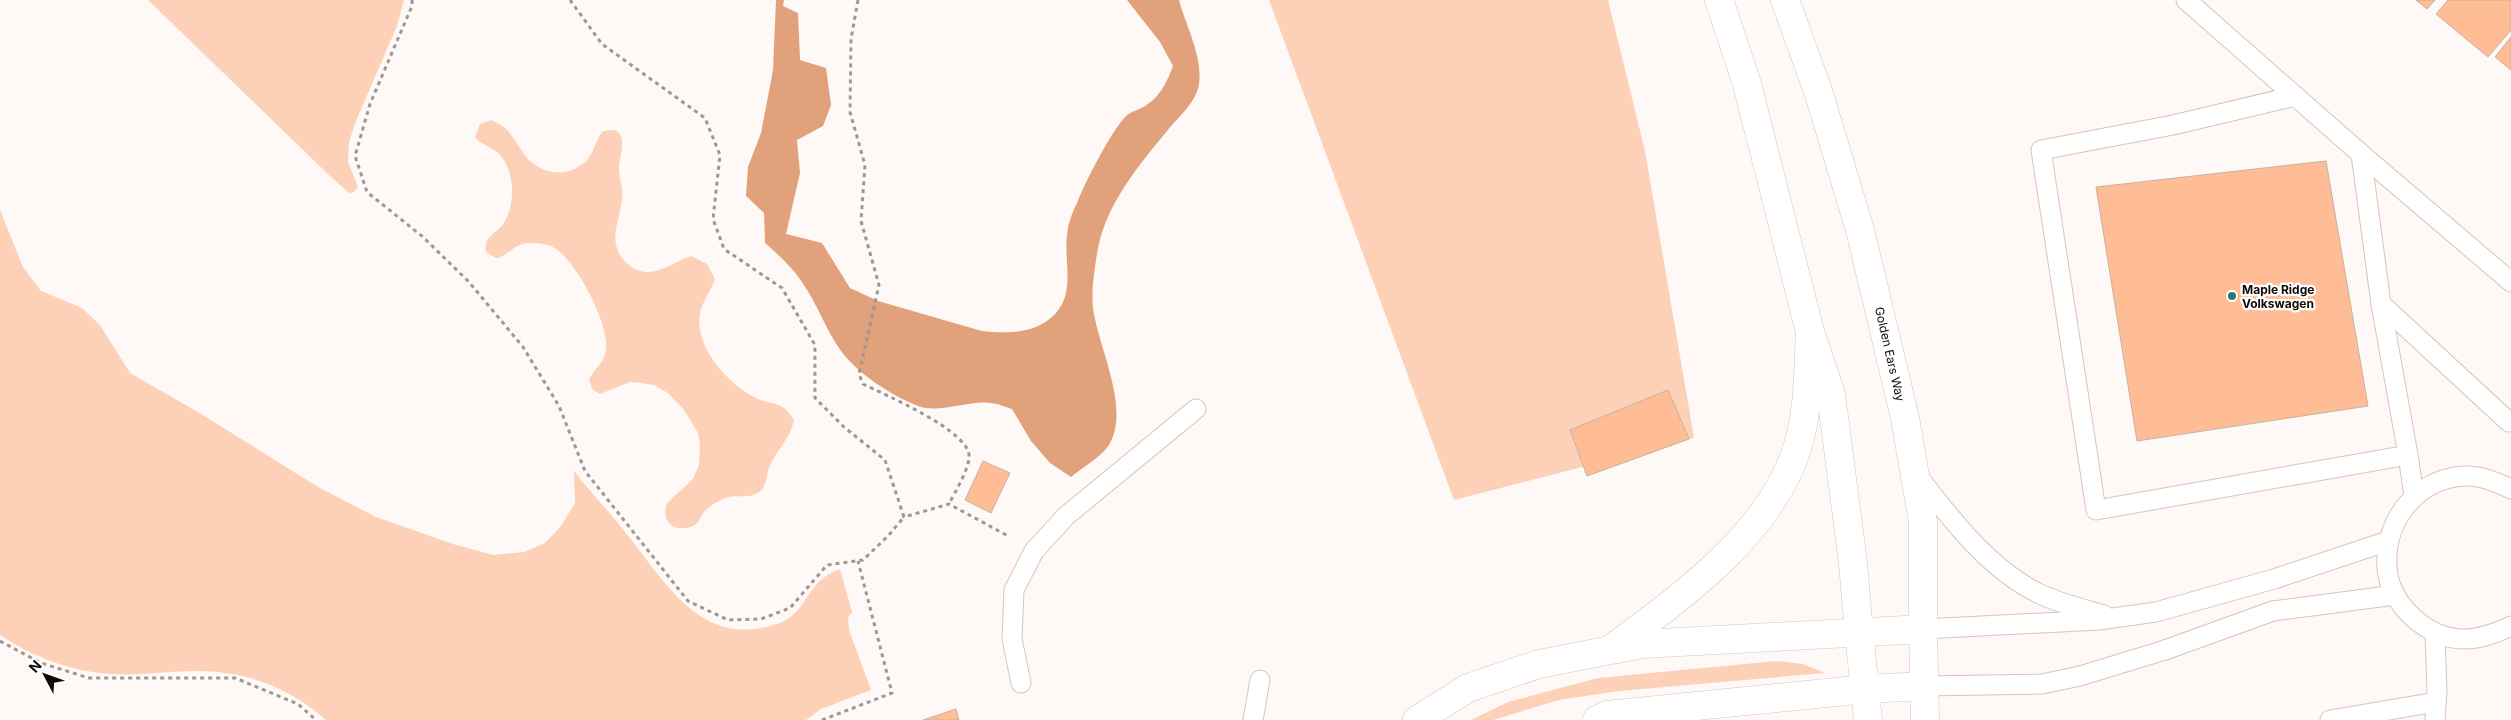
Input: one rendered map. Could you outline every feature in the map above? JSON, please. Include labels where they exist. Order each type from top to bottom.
[{"type":"main road","points":[[1719,0],[1747,84],[1810,332],[1831,394],[1853,563],[1858,633],[1866,689],[1868,720]]},
{"type":"main road","name":"Golden Ears Way","points":[[1785,0],[1819,94],[1860,230],[1886,335],[1915,473],[1923,522],[1925,720]]},
{"type":"main road","points":[[1610,650],[1704,576],[1764,513],[1785,478],[1798,445],[1808,392],[1810,332]]},
{"type":"main road","points":[[1416,720],[1468,688],[1539,664],[1642,644],[1923,629]]},
{"type":"main road","points":[[1597,720],[1607,715],[1866,689],[1924,686]]},
{"type":"lane","points":[[2186,0],[2361,154],[2511,282]]},
{"type":"lane","points":[[2295,96],[2173,125],[2041,150],[2096,510],[2408,455]]},
{"type":"lane","points":[[2361,154],[2381,304],[2414,496]]},
{"type":"lane","points":[[2381,304],[2509,422],[2511,420]]},
{"type":"lane","points":[[1021,683],[1012,639],[1014,590],[1034,551],[1066,516],[1196,409]]},
{"type":"lane","points":[[1915,473],[1944,510],[1982,551],[2012,577],[2040,594],[2067,605],[2115,618]]},
{"type":"lane","points":[[2511,489],[2490,479],[2464,476],[2439,481],[2414,496],[2398,515],[2388,541],[2386,569],[2395,595],[2412,617],[2435,633],[2463,639],[2490,636],[2511,626]]},
{"type":"lane","points":[[1923,629],[2003,626],[2115,618],[2156,612],[2274,579],[2388,541]]},
{"type":"lane","points":[[1924,686],[2042,684],[2080,676],[2165,650],[2273,611],[2395,595]]},
{"type":"lane","points":[[2330,720],[2436,711],[2435,633]]},
{"type":"lane","points":[[1253,720],[1260,680]]},
{"type":"path","points":[[412,0],[412,6],[370,104],[355,156],[367,192],[423,237],[469,282],[523,347],[559,406],[585,471],[688,601],[728,620],[761,619],[790,608],[827,564],[863,560],[904,517],[949,504],[1034,551]]},
{"type":"path","points":[[570,0],[602,44],[705,118],[720,156],[713,219],[724,249],[782,288],[815,345],[816,398],[844,427],[885,460],[904,517]]},
{"type":"path","points":[[858,0],[851,39],[850,112],[865,165],[861,221],[879,286],[859,374],[863,384],[922,414],[962,440],[968,448],[969,458],[949,504]]},
{"type":"path","points":[[822,720],[892,693],[858,561]]},
{"type":"path","points":[[0,641],[41,663],[89,678],[236,678],[298,704],[316,720]]},
{"type":"shaded area","points":[[148,0],[404,0],[397,26],[356,121],[349,142],[348,162],[358,187],[354,192],[349,193],[331,177]]},
{"type":"shaded area","points":[[776,0],[784,0],[783,6],[798,13],[800,60],[826,68],[831,105],[823,126],[797,140],[800,173],[786,234],[822,243],[850,288],[878,301],[982,331],[1013,332],[1034,328],[1043,323],[1052,317],[1064,301],[1068,273],[1066,244],[1068,227],[1073,211],[1106,145],[1119,124],[1127,115],[1145,106],[1159,94],[1173,66],[1160,42],[1127,0],[1179,0],[1199,63],[1199,84],[1190,104],[1125,185],[1102,231],[1093,285],[1093,308],[1115,396],[1115,430],[1106,449],[1071,477],[1050,463],[1031,441],[1012,409],[995,404],[982,403],[944,408],[926,408],[897,396],[866,376],[841,351],[800,279],[765,243],[764,213],[746,196],[748,167],[761,133],[773,70]]},
{"type":"shaded area","points":[[1269,0],[1608,0],[1645,151],[1694,438],[1454,500]]},
{"type":"shaded area","points":[[491,120],[508,131],[527,158],[534,164],[549,171],[566,172],[581,165],[592,153],[602,132],[617,131],[620,135],[622,146],[619,169],[622,195],[615,236],[618,251],[622,258],[635,269],[647,272],[660,270],[691,256],[707,264],[715,279],[700,314],[702,339],[708,352],[716,364],[735,384],[762,401],[781,406],[794,420],[789,434],[774,458],[764,485],[759,492],[750,496],[728,497],[715,503],[703,513],[698,522],[688,528],[676,528],[668,522],[666,514],[667,503],[693,479],[699,465],[700,444],[698,433],[684,410],[668,393],[654,385],[630,382],[600,394],[592,389],[589,379],[602,362],[606,350],[603,326],[598,311],[583,283],[567,259],[559,251],[549,245],[525,243],[501,257],[496,258],[486,252],[486,242],[503,224],[512,198],[511,179],[505,162],[497,152],[475,137],[480,124]]},
{"type":"shaded area","points":[[0,210],[23,267],[41,291],[82,308],[100,325],[130,373],[203,415],[318,487],[376,517],[453,544],[493,555],[524,552],[545,543],[561,526],[575,503],[574,471],[675,594],[692,610],[711,622],[732,629],[755,629],[782,622],[799,609],[820,581],[827,575],[840,569],[852,612],[848,617],[849,630],[871,690],[821,709],[806,720],[326,720],[298,699],[282,690],[233,674],[198,671],[110,674],[66,666],[25,650],[0,635]]},
{"type":"shaded area","points":[[1777,661],[1803,664],[1825,673],[1619,691],[1559,700],[1493,720],[1471,720],[1508,702],[1598,678]]},
{"type":"building","points":[[2416,0],[2435,0],[2427,9]]},
{"type":"building","points":[[2448,0],[2511,0],[2511,30],[2488,57],[2436,14]]},
{"type":"building","points":[[2511,37],[2511,70],[2495,57]]},
{"type":"building","name":"Maple Ridge Volkswagen","points":[[2326,161],[2368,406],[2137,441],[2096,187]]},
{"type":"building","points":[[1668,390],[1689,439],[1587,476],[1570,430]]},
{"type":"building","points":[[983,461],[1010,473],[991,513],[965,500]]},
{"type":"building","points":[[956,709],[959,720],[923,720]]},
{"type":"place","name":"Maple Ridge Volkswagen","points":[[2232,296]]}]
